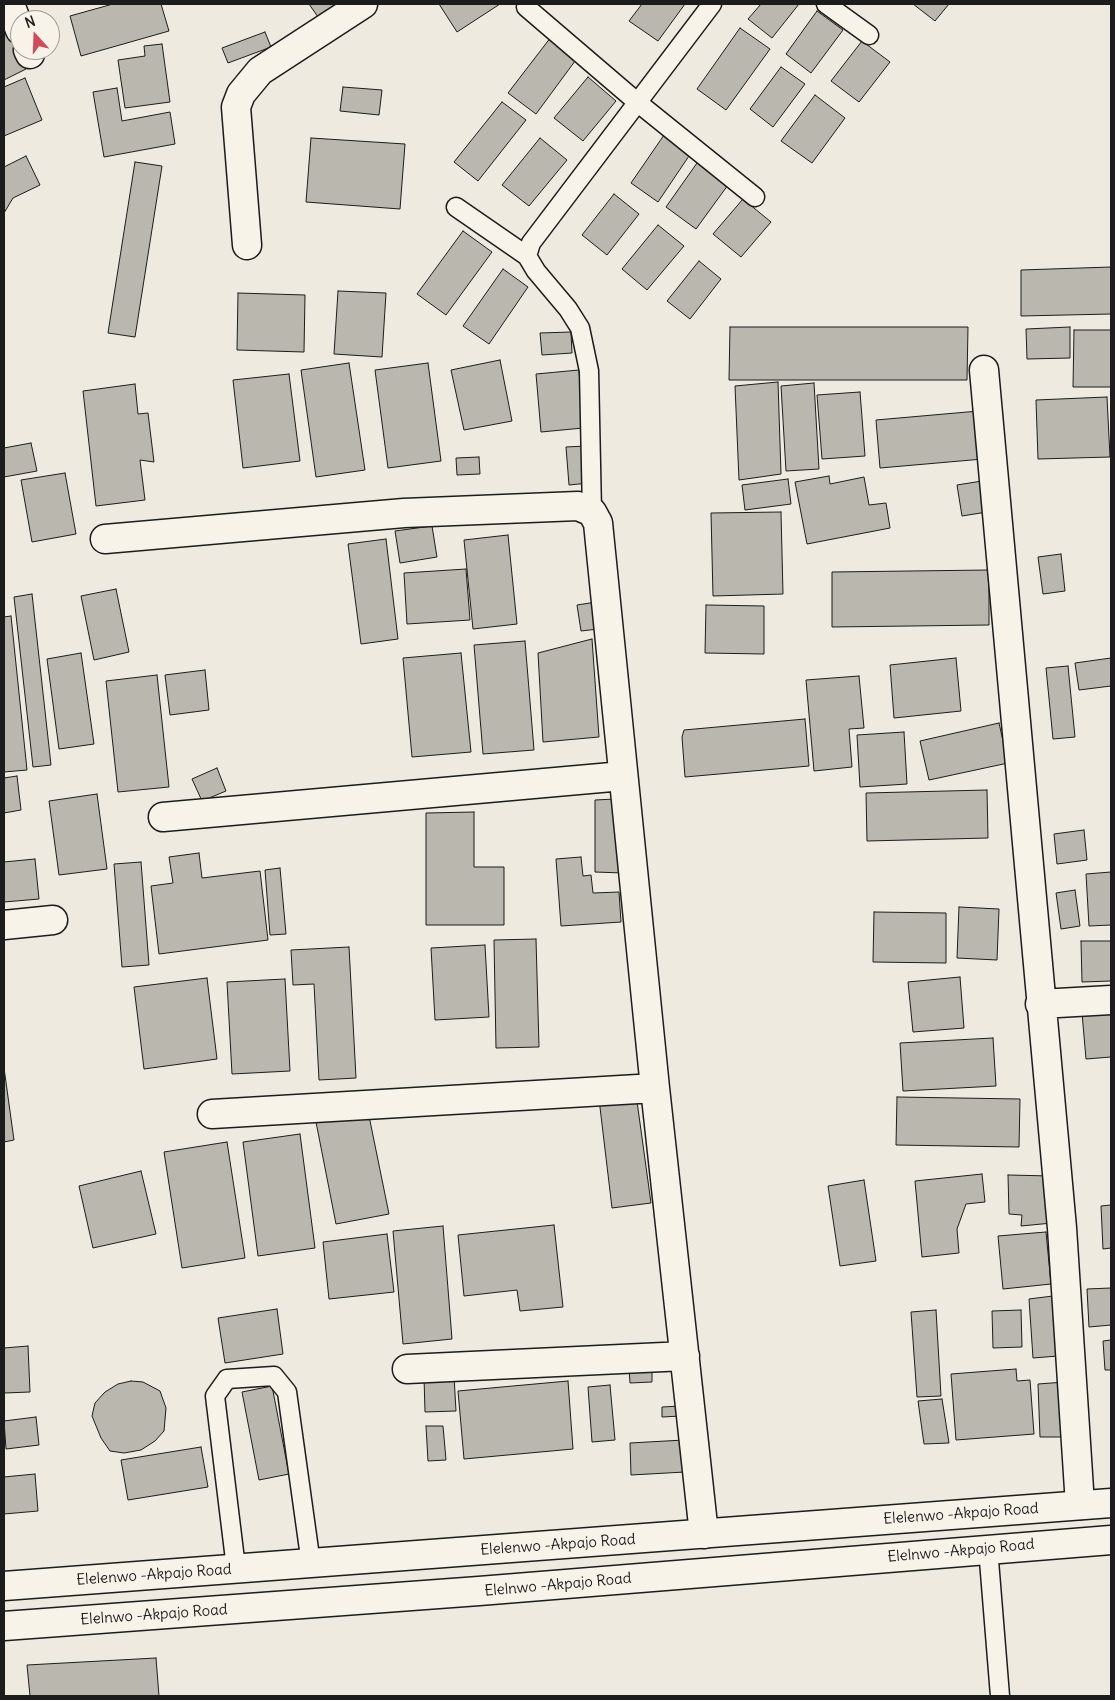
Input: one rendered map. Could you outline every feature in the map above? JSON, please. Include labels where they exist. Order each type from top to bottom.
[{"type":"street","points":[[247,245],[236,108],[241,94],[260,71],[363,4]]},
{"type":"street","points":[[984,370],[1040,1004],[1062,1228],[1080,1505]]},
{"type":"street","points":[[106,539],[404,513],[578,506],[592,512],[598,523],[655,1088],[704,1534]]},
{"type":"street","points":[[163,817],[623,776]]},
{"type":"street","points":[[4,925],[52,920]]},
{"type":"street","points":[[1040,1004],[1111,1000]]},
{"type":"street","points":[[212,1114],[655,1088]]},
{"type":"street","points":[[407,1369],[684,1356]]},
{"type":"street","name":"Elelenwo -Akpajo Road","points":[[4,1586],[1111,1503]]},
{"type":"street","name":"Elelnwo -Akpajo Road","points":[[4,1626],[489,1591],[988,1548],[1111,1540]]},
{"type":"lane","points":[[527,256],[531,243],[712,4]]},
{"type":"lane","points":[[826,4],[869,34]]},
{"type":"lane","points":[[526,7],[637,102],[755,197]]},
{"type":"lane","points":[[456,207],[527,256],[536,271],[568,309],[580,328],[589,371],[592,512]]},
{"type":"lane","points":[[236,1568],[215,1396],[227,1379],[274,1376],[287,1392],[311,1564]]},
{"type":"lane","points":[[988,1548],[1000,1696]]},
{"type":"building","points":[[113,4],[161,4],[169,31],[81,56],[70,16]]},
{"type":"building","points":[[309,4],[339,4],[318,17]]},
{"type":"building","points":[[439,4],[500,4],[457,32]]},
{"type":"building","points":[[642,4],[685,4],[658,41],[629,21]]},
{"type":"building","points":[[761,4],[799,4],[772,38],[748,19]]},
{"type":"building","points":[[913,4],[949,4],[935,21]]},
{"type":"building","points":[[817,11],[843,30],[811,73],[786,54]]},
{"type":"building","points":[[4,21],[10,34],[10,60],[22,60],[26,69],[4,80]]},
{"type":"building","points":[[740,28],[770,49],[726,110],[697,89]]},
{"type":"building","points":[[265,32],[271,47],[228,63],[222,48]]},
{"type":"building","points":[[551,37],[578,57],[536,114],[508,93]]},
{"type":"building","points":[[862,41],[890,62],[859,102],[831,81]]},
{"type":"building","points":[[162,44],[170,102],[125,108],[118,60],[145,56],[144,46]]},
{"type":"building","points":[[781,67],[805,84],[773,127],[750,109]]},
{"type":"building","points":[[588,77],[616,101],[583,141],[554,118]]},
{"type":"building","points":[[25,78],[42,120],[4,136],[4,87]]},
{"type":"building","points":[[343,87],[382,90],[379,115],[340,111]]},
{"type":"building","points":[[117,88],[122,121],[170,112],[175,144],[104,157],[93,92]]},
{"type":"building","points":[[815,95],[845,118],[812,163],[781,141]]},
{"type":"building","points":[[502,102],[526,120],[478,181],[454,162]]},
{"type":"building","points":[[664,135],[691,153],[658,202],[631,183]]},
{"type":"building","points":[[311,138],[405,144],[400,209],[306,202]]},
{"type":"building","points":[[540,138],[567,160],[529,206],[502,185]]},
{"type":"building","points":[[26,156],[40,185],[13,198],[4,213],[4,167]]},
{"type":"building","points":[[135,162],[162,166],[135,337],[108,333]]},
{"type":"building","points":[[697,163],[728,185],[696,229],[666,207]]},
{"type":"building","points":[[614,194],[639,214],[607,255],[582,235]]},
{"type":"building","points":[[743,199],[771,222],[741,257],[713,234]]},
{"type":"building","points":[[658,225],[684,246],[647,290],[622,269]]},
{"type":"building","points":[[463,231],[492,252],[446,315],[417,294]]},
{"type":"building","points":[[699,261],[721,279],[690,319],[667,301]]},
{"type":"building","points":[[1111,267],[1111,314],[1021,316],[1021,270]]},
{"type":"building","points":[[503,269],[528,287],[489,344],[463,326]]},
{"type":"building","points":[[338,291],[386,293],[382,357],[334,354]]},
{"type":"building","points":[[238,293],[305,295],[304,352],[237,350]]},
{"type":"building","points":[[730,327],[968,327],[967,380],[729,380]]},
{"type":"building","points":[[1070,327],[1070,358],[1027,359],[1026,329]]},
{"type":"building","points":[[1074,330],[1111,330],[1111,387],[1073,387]]},
{"type":"building","points":[[571,332],[572,353],[542,355],[540,333]]},
{"type":"building","points":[[500,360],[512,421],[464,430],[451,370]]},
{"type":"building","points":[[349,363],[365,470],[316,477],[301,370]]},
{"type":"building","points":[[428,363],[441,461],[388,468],[375,370]]},
{"type":"building","points":[[579,370],[583,428],[541,432],[536,374]]},
{"type":"building","points":[[289,374],[300,461],[243,468],[233,380]]},
{"type":"building","points":[[778,382],[781,474],[739,480],[735,386]]},
{"type":"building","points":[[814,383],[819,469],[786,471],[781,386]]},
{"type":"building","points":[[135,384],[138,414],[148,413],[154,462],[140,460],[145,500],[96,506],[83,391]]},
{"type":"building","points":[[860,392],[865,456],[822,459],[817,395]]},
{"type":"building","points":[[1107,397],[1110,457],[1038,459],[1036,400]]},
{"type":"building","points":[[979,411],[983,459],[880,468],[876,420]]},
{"type":"building","points":[[31,443],[37,471],[4,477],[4,448]]},
{"type":"building","points":[[586,446],[589,483],[569,485],[566,447]]},
{"type":"building","points":[[479,457],[480,474],[457,475],[456,458]]},
{"type":"building","points":[[65,473],[76,534],[32,542],[21,480]]},
{"type":"building","points":[[829,476],[830,484],[864,477],[869,505],[886,503],[890,528],[807,544],[795,482]]},
{"type":"building","points":[[788,479],[791,504],[745,510],[742,485]]},
{"type":"building","points":[[982,481],[987,512],[962,516],[957,485]]},
{"type":"building","points":[[781,512],[783,594],[713,596],[711,513]]},
{"type":"building","points":[[432,526],[437,557],[400,563],[395,531]]},
{"type":"building","points":[[508,535],[517,624],[473,629],[464,540]]},
{"type":"building","points":[[386,539],[398,639],[361,644],[348,544]]},
{"type":"building","points":[[1061,554],[1065,591],[1043,594],[1038,557]]},
{"type":"building","points":[[466,569],[470,620],[407,624],[404,573]]},
{"type":"building","points":[[989,570],[989,625],[832,627],[832,572]]},
{"type":"building","points":[[116,589],[129,652],[94,660],[81,596]]},
{"type":"building","points":[[32,594],[51,765],[33,767],[14,597]]},
{"type":"building","points":[[603,601],[607,628],[581,631],[577,605]]},
{"type":"building","points":[[706,605],[764,606],[764,654],[705,653]]},
{"type":"building","points":[[11,616],[27,770],[4,772],[4,617]]},
{"type":"building","points":[[592,639],[599,737],[543,742],[538,653]]},
{"type":"building","points":[[525,641],[534,750],[483,754],[474,645]]},
{"type":"building","points":[[81,653],[94,744],[59,749],[47,659]]},
{"type":"building","points":[[461,653],[471,752],[412,757],[403,658]]},
{"type":"building","points":[[956,658],[961,711],[894,718],[890,665]]},
{"type":"building","points":[[1111,658],[1111,686],[1079,690],[1075,663]]},
{"type":"building","points":[[1068,666],[1075,737],[1053,739],[1046,668]]},
{"type":"building","points":[[205,670],[209,710],[170,715],[165,675]]},
{"type":"building","points":[[157,675],[169,787],[118,792],[106,681]]},
{"type":"building","points":[[859,676],[864,728],[849,729],[852,767],[814,771],[806,680]]},
{"type":"building","points":[[805,719],[809,766],[685,777],[682,737],[684,730]]},
{"type":"building","points":[[999,723],[1008,763],[929,780],[920,741]]},
{"type":"building","points":[[904,732],[907,784],[860,787],[857,735]]},
{"type":"building","points":[[217,768],[226,791],[202,801],[192,779]]},
{"type":"building","points":[[17,776],[21,810],[4,813],[4,778]]},
{"type":"building","points":[[987,790],[988,838],[867,841],[866,793]]},
{"type":"building","points":[[97,794],[107,869],[59,875],[49,801]]},
{"type":"building","points":[[615,799],[623,873],[595,872],[595,800]]},
{"type":"building","points":[[474,812],[474,867],[504,867],[504,925],[426,925],[426,813]]},
{"type":"building","points":[[1084,830],[1087,860],[1057,864],[1054,834]]},
{"type":"building","points":[[199,853],[202,878],[260,871],[268,940],[159,954],[151,886],[173,883],[169,857]]},
{"type":"building","points":[[581,857],[583,876],[591,875],[593,893],[619,892],[621,922],[561,926],[556,859]]},
{"type":"building","points":[[35,859],[39,899],[4,902],[4,862]]},
{"type":"building","points":[[141,862],[149,965],[122,967],[114,864]]},
{"type":"building","points":[[280,868],[286,934],[270,935],[265,870]]},
{"type":"building","points":[[1111,872],[1111,925],[1089,926],[1086,874]]},
{"type":"building","points":[[1075,890],[1080,926],[1061,929],[1056,893]]},
{"type":"building","points":[[959,907],[999,909],[997,960],[957,958]]},
{"type":"building","points":[[874,912],[946,913],[946,963],[873,962]]},
{"type":"building","points":[[536,939],[539,1047],[496,1048],[494,940]]},
{"type":"building","points":[[1081,941],[1111,941],[1111,981],[1082,982]]},
{"type":"building","points":[[485,945],[489,1017],[435,1020],[431,948]]},
{"type":"building","points":[[349,947],[356,1078],[319,1080],[314,984],[293,985],[291,950]]},
{"type":"building","points":[[960,977],[964,1028],[913,1032],[908,982]]},
{"type":"building","points":[[207,978],[217,1059],[144,1069],[134,987]]},
{"type":"building","points":[[285,979],[290,1071],[232,1074],[227,982]]},
{"type":"building","points":[[1111,1010],[1111,1057],[1086,1059],[1082,1013]]},
{"type":"building","points":[[993,1038],[996,1086],[903,1091],[900,1043]]},
{"type":"building","points":[[4,1068],[14,1140],[4,1142]]},
{"type":"building","points":[[636,1094],[651,1203],[612,1208],[599,1099]]},
{"type":"building","points":[[897,1097],[1020,1099],[1019,1147],[896,1145]]},
{"type":"building","points":[[368,1111],[389,1214],[336,1224],[316,1122]]},
{"type":"building","points":[[300,1134],[315,1248],[258,1256],[243,1142]]},
{"type":"building","points":[[227,1142],[245,1258],[182,1268],[164,1152]]},
{"type":"building","points":[[141,1171],[156,1234],[93,1248],[79,1186]]},
{"type":"building","points":[[982,1174],[985,1202],[966,1204],[957,1229],[959,1253],[922,1257],[915,1181]]},
{"type":"building","points":[[1008,1175],[1051,1176],[1052,1223],[1021,1226],[1022,1215],[1009,1214]]},
{"type":"building","points":[[864,1180],[876,1261],[840,1266],[828,1186]]},
{"type":"building","points":[[1111,1205],[1111,1248],[1103,1249],[1101,1206]]},
{"type":"building","points":[[554,1225],[563,1307],[520,1311],[517,1290],[464,1296],[458,1235]]},
{"type":"building","points":[[443,1226],[452,1339],[403,1344],[393,1231]]},
{"type":"building","points":[[1046,1232],[1051,1284],[1003,1289],[998,1236]]},
{"type":"building","points":[[387,1234],[394,1292],[329,1299],[323,1242]]},
{"type":"building","points":[[1111,1288],[1111,1325],[1089,1327],[1087,1289]]},
{"type":"building","points":[[1053,1296],[1058,1356],[1033,1358],[1029,1299]]},
{"type":"building","points":[[277,1309],[283,1354],[225,1363],[218,1318]]},
{"type":"building","points":[[936,1310],[941,1396],[917,1397],[911,1312]]},
{"type":"building","points":[[1021,1310],[1022,1347],[993,1348],[992,1311]]},
{"type":"building","points":[[1111,1340],[1111,1370],[1105,1370],[1103,1341]]},
{"type":"building","points":[[28,1346],[30,1392],[4,1393],[4,1348]]},
{"type":"building","points":[[652,1367],[652,1382],[630,1383],[629,1368]]},
{"type":"building","points":[[1016,1369],[1017,1381],[1030,1380],[1034,1434],[956,1440],[951,1374]]},
{"type":"building","points":[[454,1376],[456,1411],[425,1412],[424,1377]]},
{"type":"building","points":[[131,1381],[143,1382],[160,1391],[166,1408],[164,1431],[155,1441],[141,1450],[124,1453],[110,1451],[101,1438],[92,1416],[95,1403],[105,1392],[118,1384]]},
{"type":"building","points":[[568,1381],[573,1449],[464,1459],[458,1391]]},
{"type":"building","points":[[1065,1382],[1067,1437],[1040,1437],[1038,1384]]},
{"type":"building","points":[[610,1385],[615,1440],[592,1442],[588,1387]]},
{"type":"building","points":[[272,1386],[289,1474],[259,1480],[242,1392]]},
{"type":"building","points":[[942,1399],[949,1443],[924,1444],[918,1401]]},
{"type":"building","points":[[681,1406],[681,1416],[662,1417],[662,1407]]},
{"type":"building","points":[[36,1417],[39,1445],[6,1449],[4,1421]]},
{"type":"building","points":[[426,1426],[443,1426],[446,1460],[428,1461]]},
{"type":"building","points":[[684,1440],[685,1472],[631,1475],[630,1443]]},
{"type":"building","points":[[201,1447],[208,1487],[128,1500],[121,1460]]},
{"type":"building","points":[[35,1474],[38,1511],[4,1514],[4,1477]]},
{"type":"building","points":[[156,1658],[159,1696],[30,1696],[27,1665]]}]
